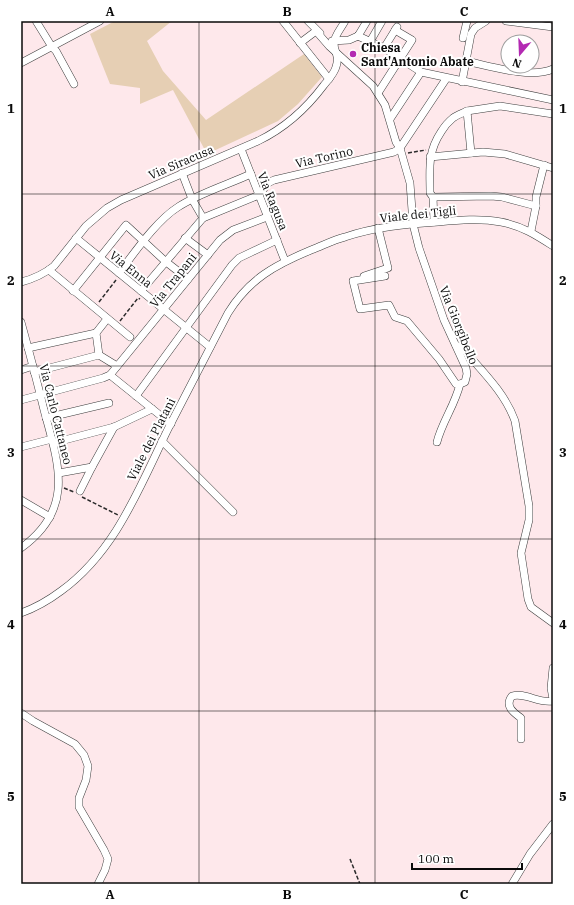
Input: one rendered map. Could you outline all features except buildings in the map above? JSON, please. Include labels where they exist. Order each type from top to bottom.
[{"type":"street","points":[[36,21],[56,51],[74,84]]},
{"type":"street","points":[[21,63],[100,21]]},
{"type":"street","points":[[283,21],[329,79]]},
{"type":"street","points":[[333,43],[345,21]]},
{"type":"street","points":[[333,43],[350,40],[358,36],[367,21]]},
{"type":"street","points":[[370,40],[382,21]]},
{"type":"street","points":[[463,38],[467,21]]},
{"type":"street","points":[[462,82],[471,34],[475,28],[486,21]]},
{"type":"street","points":[[506,21],[553,27]]},
{"type":"street","points":[[300,43],[313,25]]},
{"type":"street","name":"Via Giorgibello","points":[[313,25],[333,43],[338,54],[365,78],[378,93],[390,119],[410,183],[413,224],[419,248],[437,300],[467,374],[464,382],[460,384]]},
{"type":"street","points":[[378,93],[412,40],[396,28],[384,48]]},
{"type":"street","points":[[358,36],[370,40],[384,48],[420,72],[446,79],[553,100]]},
{"type":"street","name":"Via Siracusa","points":[[21,282],[31,280],[54,266],[86,226],[107,208],[121,200],[182,173],[241,149],[285,126],[307,107],[329,79],[336,69],[338,54]]},
{"type":"street","points":[[466,61],[528,73],[546,72],[553,69]]},
{"type":"street","points":[[390,119],[420,72]]},
{"type":"street","points":[[401,151],[446,79]]},
{"type":"street","points":[[434,222],[433,197],[430,193],[430,157],[435,140],[443,128],[452,119],[467,111],[500,106],[553,114]]},
{"type":"street","points":[[467,111],[471,153]]},
{"type":"street","name":"Via Ragusa","points":[[241,149],[285,261]]},
{"type":"street","name":"Via Torino","points":[[259,195],[268,183],[274,180],[401,151]]},
{"type":"street","points":[[430,157],[483,152],[505,154],[553,168]]},
{"type":"street","points":[[531,231],[536,206],[536,197],[544,165]]},
{"type":"street","points":[[182,173],[192,199],[203,218]]},
{"type":"street","points":[[118,277],[162,220],[178,207],[192,199],[251,174]]},
{"type":"street","points":[[140,295],[166,261],[203,218],[259,195]]},
{"type":"street","points":[[433,197],[491,196],[536,206]]},
{"type":"street","name":"Via Trapani","points":[[110,375],[226,235],[233,230],[267,217]]},
{"type":"street","name":"Viale dei Tigli","points":[[285,261],[345,236],[378,228],[482,219],[505,223],[531,231],[553,246]]},
{"type":"street","points":[[73,291],[126,225],[188,279]]},
{"type":"street","points":[[353,282],[357,278],[388,268],[378,228]]},
{"type":"street","name":"Via Enna","points":[[76,238],[140,295],[164,309],[210,347]]},
{"type":"street","points":[[185,238],[208,255]]},
{"type":"street","points":[[136,396],[187,328],[218,283],[236,261],[239,258],[277,240]]},
{"type":"street","name":"Viale dei Platani","points":[[21,611],[40,605],[74,582],[103,551],[124,518],[210,347],[235,301],[248,286],[262,275],[285,261]]},
{"type":"street","points":[[49,270],[130,337]]},
{"type":"street","points":[[353,282],[385,276]]},
{"type":"street","points":[[353,282],[360,310],[389,306],[395,316],[407,321],[439,359],[453,381],[456,384],[460,384],[457,395],[440,430],[437,442]]},
{"type":"street","points":[[25,346],[96,333],[107,319]]},
{"type":"street","name":"Via Carlo Cattaneo","points":[[21,325],[25,346],[34,369],[59,473],[59,486],[56,502],[50,516],[42,530],[21,548]]},
{"type":"street","points":[[96,333],[99,354]]},
{"type":"street","points":[[456,345],[464,350],[504,397],[515,421],[529,506],[529,520],[521,553],[528,599],[531,607],[553,623]]},
{"type":"street","points":[[21,370],[34,369],[99,354],[117,366]]},
{"type":"street","points":[[21,400],[110,375],[171,424]]},
{"type":"street","points":[[46,418],[109,403]]},
{"type":"street","points":[[21,447],[114,427],[152,409]]},
{"type":"street","points":[[78,493],[114,427]]},
{"type":"street","points":[[162,441],[233,512]]},
{"type":"street","points":[[59,473],[92,467]]},
{"type":"street","points":[[21,500],[50,516]]},
{"type":"street","points":[[521,739],[522,718],[512,712],[510,708],[509,703],[512,696],[521,696],[547,703],[553,700],[551,688],[553,668]]},
{"type":"street","points":[[21,713],[75,744],[84,755],[88,766],[86,780],[79,798],[79,807],[108,859],[105,870],[98,884]]},
{"type":"street","points":[[512,884],[530,854],[553,824]]},
{"type":"path","points":[[401,151],[423,150]]},
{"type":"path","points":[[94,308],[118,277]]},
{"type":"path","points":[[116,326],[140,295]]},
{"type":"path","points":[[59,486],[78,493],[124,518]]},
{"type":"path","points":[[350,859],[360,884]]},
{"type":"shaded area","points":[[115,21],[172,21],[147,41],[163,71],[206,120],[304,54],[322,77],[298,104],[278,121],[207,154],[173,90],[140,104],[140,88],[110,84],[90,34]]},
{"type":"place","name":"Chiesa Sant'Antonio Abate","points":[[353,54]]}]
